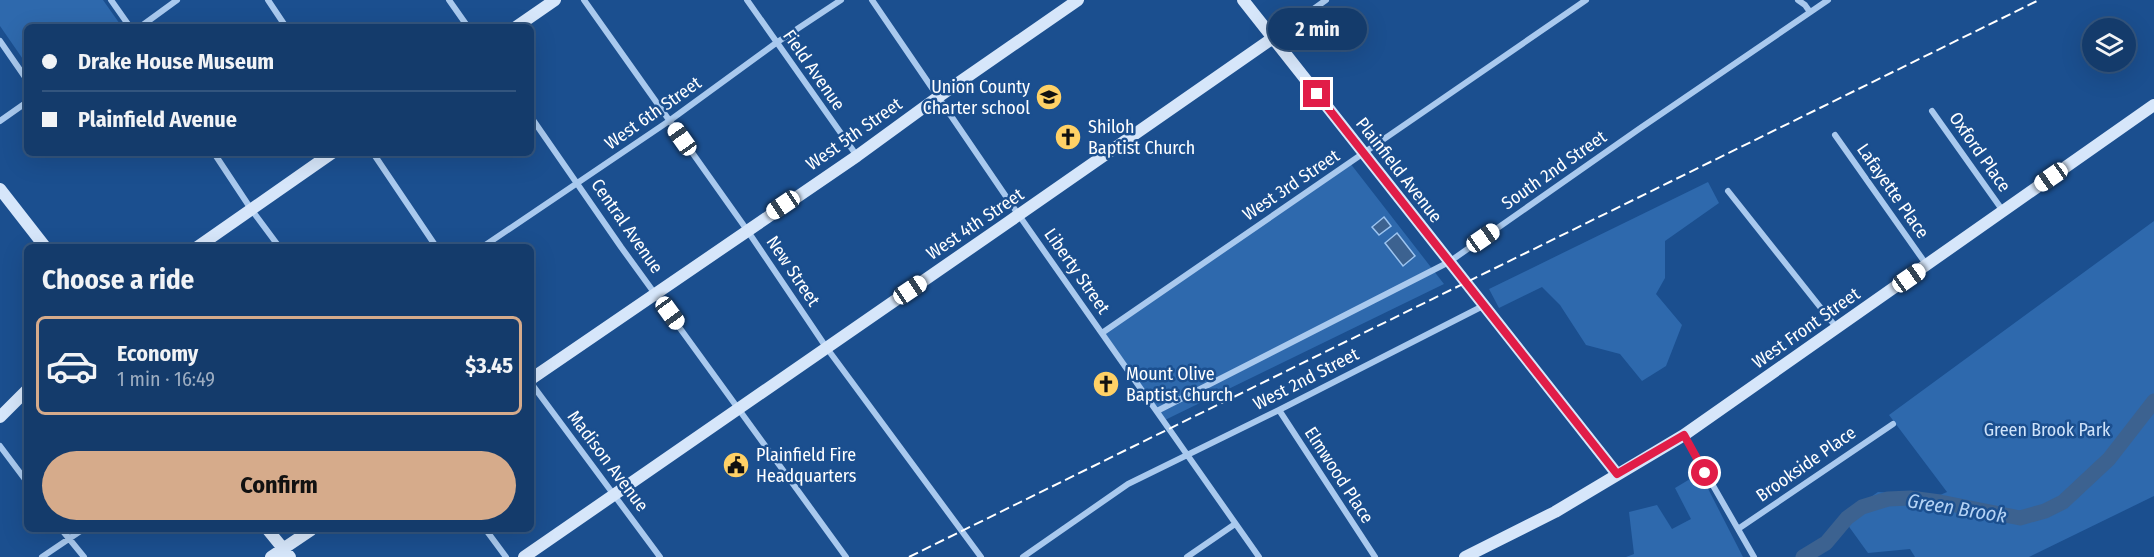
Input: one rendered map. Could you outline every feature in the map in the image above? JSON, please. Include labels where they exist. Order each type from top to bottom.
[{"type":"main road","points":[[520,24],[555,0]]},
{"type":"main road","name":"West 5th Street","points":[[534,377],[857,156],[1078,0]]},
{"type":"main road","name":"Plainfield Avenue","points":[[1243,0],[1617,474]]},
{"type":"main road","name":"West 4th Street","points":[[524,557],[1273,38]]},
{"type":"main road","name":"West Front Street","points":[[1465,557],[1555,512],[1684,435],[2154,105]]},
{"type":"main road","points":[[202,244],[328,156]]},
{"type":"main road","points":[[0,189],[43,244]]},
{"type":"main road","points":[[0,417],[24,393]]},
{"type":"main road","points":[[270,532],[287,553]]},
{"type":"main road","points":[[271,557],[287,553],[309,532]]},
{"type":"street","points":[[111,0],[128,24]]},
{"type":"street","points":[[144,24],[177,0]]},
{"type":"street","points":[[268,0],[284,24]]},
{"type":"street","points":[[449,0],[466,24]]},
{"type":"street","name":"New Street","points":[[584,0],[826,346],[981,557]]},
{"type":"street","name":"Field Avenue","points":[[747,0],[857,156]]},
{"type":"street","name":"West 6th Street","points":[[488,244],[841,0]]},
{"type":"street","name":"Liberty Street","points":[[872,0],[1019,216],[1259,557]]},
{"type":"street","name":"West 4th Street","points":[[1273,38],[1326,0]]},
{"type":"street","name":"West 3rd Street","points":[[1102,333],[1586,0]]},
{"type":"street","points":[[1798,0],[1810,12]]},
{"type":"street","name":"South 2nd Street","points":[[1157,411],[1449,262],[1828,0]]},
{"type":"street","points":[[0,40],[24,76]]},
{"type":"street","points":[[0,121],[24,104]]},
{"type":"street","name":"Oxford Place","points":[[1932,111],[2002,211]]},
{"type":"street","name":"Central Avenue","points":[[534,121],[621,247],[846,557]]},
{"type":"street","name":"Lafayette Place","points":[[1834,135],[1927,265]]},
{"type":"street","points":[[216,156],[277,244]]},
{"type":"street","points":[[375,156],[434,244]]},
{"type":"street","points":[[1728,190],[1836,328]]},
{"type":"street","name":"West 2nd Street","points":[[1023,557],[1128,484],[1483,306]]},
{"type":"street","name":"Madison Avenue","points":[[534,387],[660,557]]},
{"type":"street","name":"Elmwood Place","points":[[1279,410],[1375,557]]},
{"type":"street","name":"Brookside Place","points":[[1738,529],[1893,424]]},
{"type":"street","points":[[1684,435],[1754,557]]},
{"type":"street","points":[[0,446],[24,478]]},
{"type":"street","points":[[1187,557],[1235,524]]},
{"type":"street","points":[[64,532],[84,557]]},
{"type":"street","points":[[42,557],[79,532]]},
{"type":"street","points":[[487,532],[506,557]]},
{"type":"green space","points":[[0,0],[103,0],[120,24],[24,24],[24,61],[0,26]]},
{"type":"green space","points":[[1350,163],[1444,284],[1165,420],[1105,333]]},
{"type":"green space","points":[[1708,182],[1719,203],[1665,241],[1665,278],[1656,294],[1682,325],[1666,366],[1642,381],[1620,354],[1586,345],[1560,305],[1542,287],[1499,308],[1489,289]]},
{"type":"green space","name":"Green Brook Park","points":[[2154,221],[2154,496],[2029,557],[1915,557],[1910,549],[1868,553],[1842,517],[1878,492],[1940,495],[1947,492],[1889,415]]},
{"type":"green space","points":[[1700,473],[1743,557],[1626,557],[1634,554],[1629,512],[1657,505],[1672,529],[1691,519],[1675,488]]},
{"type":"shaded area","points":[[1384,217],[1391,226],[1379,235],[1372,227]]},
{"type":"shaded area","points":[[1397,233],[1415,256],[1403,266],[1385,243]]},
{"type":"waterway","name":"Green Brook","points":[[1803,557],[1826,543],[1847,518],[1862,507],[1888,499],[1910,498],[1940,502],[2020,518],[2045,511],[2063,502],[2109,459],[2154,401]]},
{"type":"railway","points":[[909,557],[2039,0]]},
{"type":"place","name":"Union County Charter school","points":[[1049,97]]},
{"type":"place","name":"Shiloh Baptist Church","points":[[1068,137]]},
{"type":"place","name":"Mount Olive Baptist Church","points":[[1106,384]]},
{"type":"place","name":"Plainfield Fire Headquarters","points":[[736,465]]},
{"type":"route","points":[[1317,94],[1617,474],[1684,435],[1705,473]]}]
